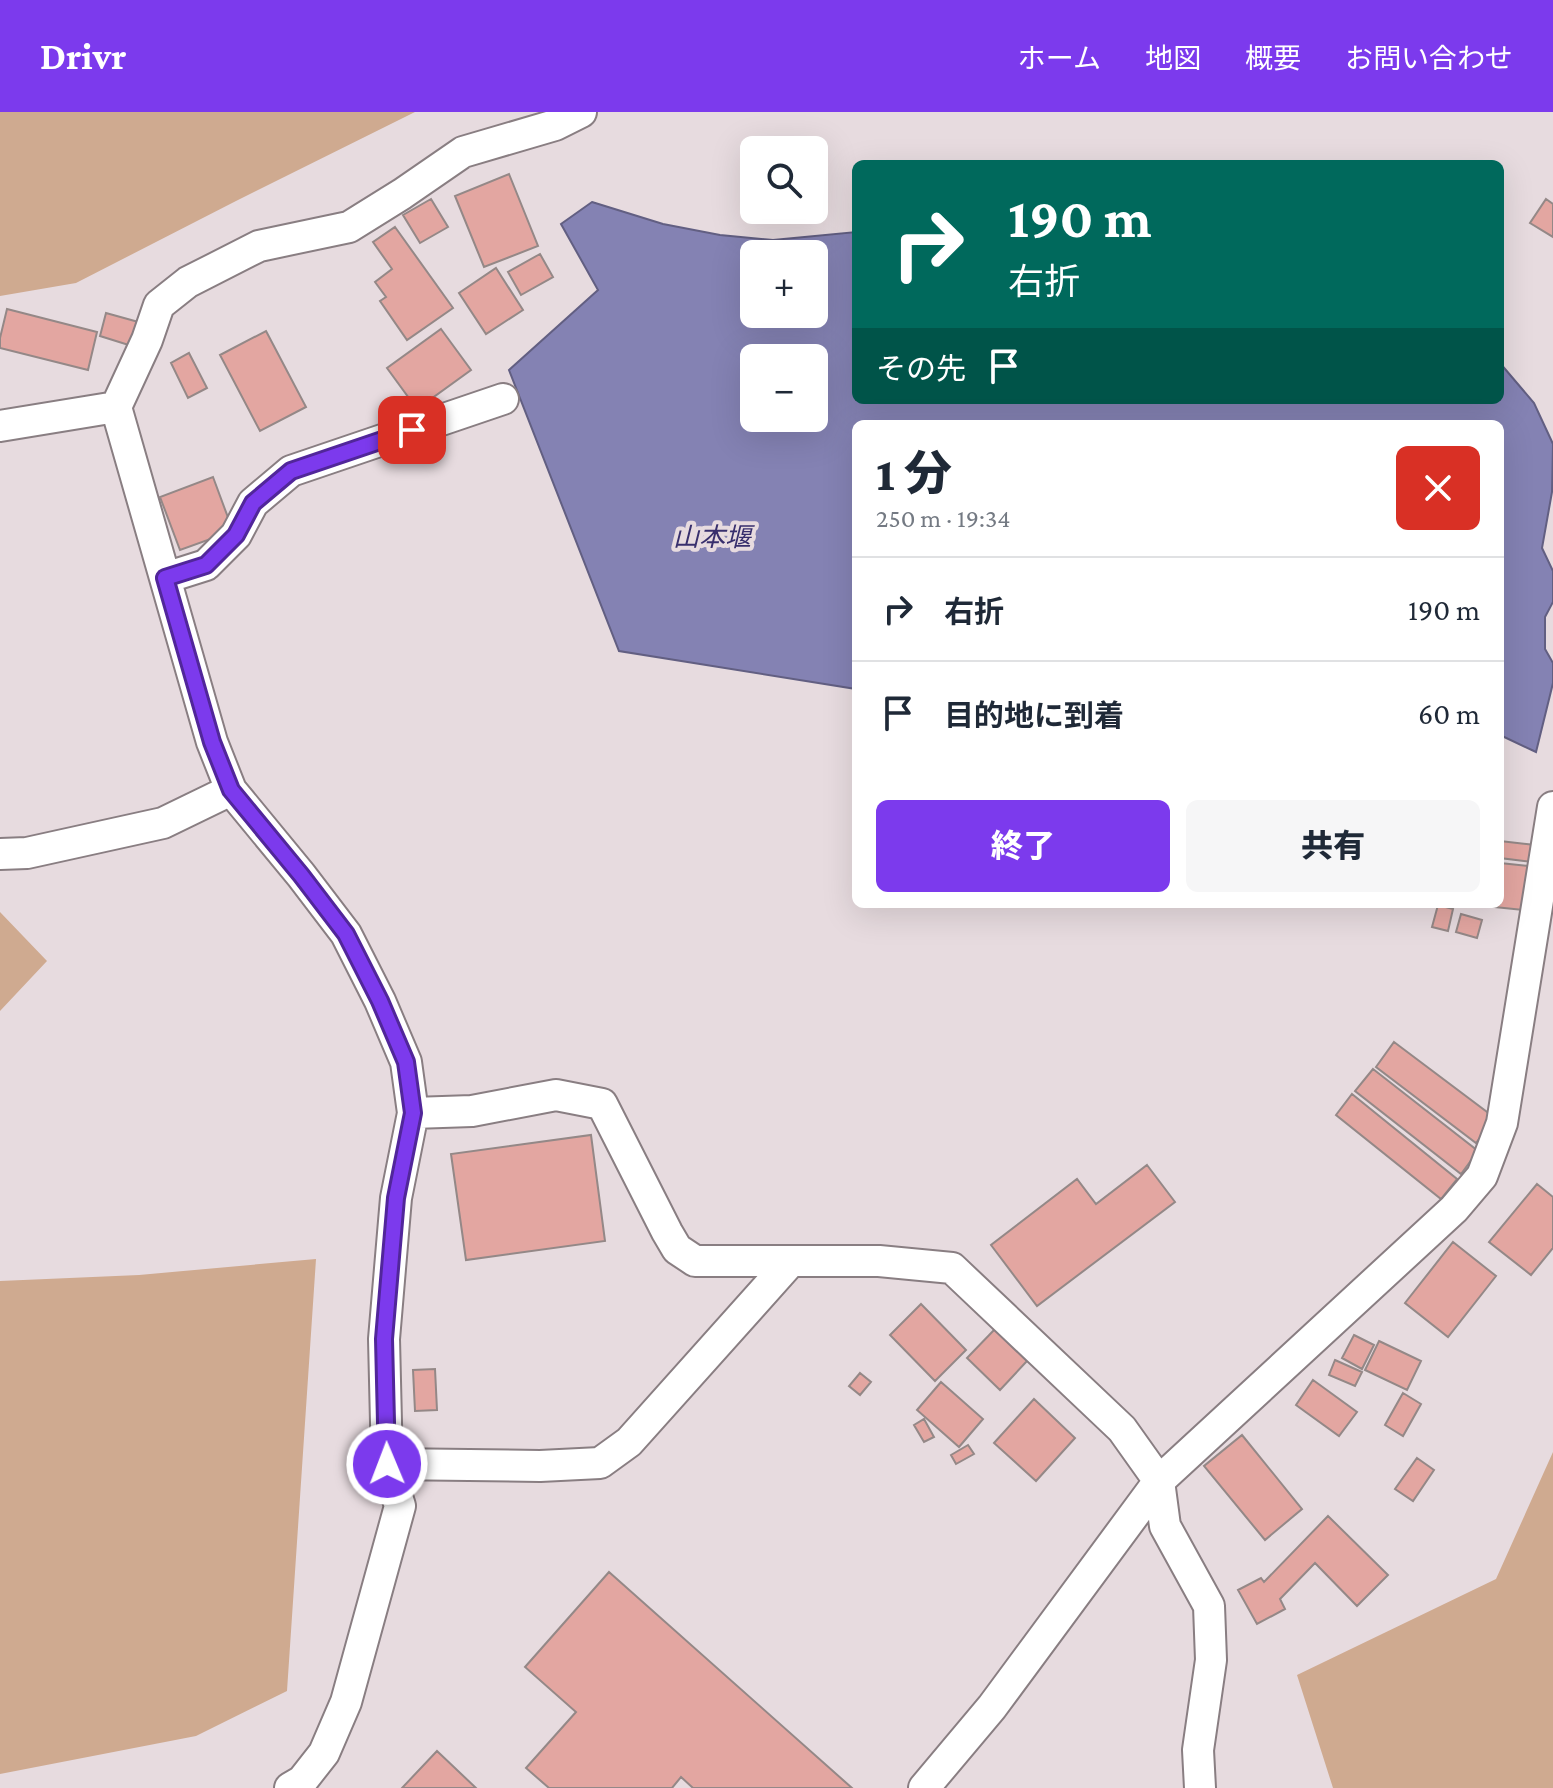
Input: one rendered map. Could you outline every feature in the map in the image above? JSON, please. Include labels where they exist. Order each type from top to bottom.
[{"type":"street","points":[[290,1788],[302,1781],[324,1753],[346,1702],[400,1506],[387,1464],[384,1339],[396,1198],[413,1113],[406,1062],[346,934],[231,790],[212,742],[116,407],[147,340],[159,305],[188,282],[259,246],[349,227],[463,152],[555,125],[581,112]]},
{"type":"street","points":[[165,578],[206,565],[236,535],[253,503],[291,471],[503,399]]},
{"type":"street","points":[[0,426],[116,407]]},
{"type":"street","points":[[0,854],[27,853],[163,823],[231,790]]},
{"type":"street","points":[[924,1788],[992,1707],[1159,1481],[1454,1209],[1482,1176],[1502,1123],[1553,807]]},
{"type":"street","points":[[413,1113],[472,1111],[556,1095],[602,1104],[677,1249],[695,1261],[879,1261],[952,1268],[1122,1429],[1159,1481],[1165,1526],[1209,1606],[1211,1660],[1198,1750],[1200,1788]]},
{"type":"street","points":[[387,1464],[540,1466],[600,1463],[629,1442],[791,1261]]},
{"type":"shaded area","points":[[0,112],[415,112],[76,283],[0,296]]},
{"type":"shaded area","points":[[0,912],[47,961],[0,1011]]},
{"type":"shaded area","points":[[316,1259],[287,1691],[196,1736],[0,1774],[0,1281],[139,1275]]},
{"type":"shaded area","points":[[1553,1452],[1553,1788],[1333,1788],[1297,1675],[1496,1579]]},
{"type":"water","name":"山本堰","points":[[592,202],[663,224],[720,235],[773,240],[852,232],[852,404],[1504,404],[1504,368],[1534,403],[1553,444],[1552,492],[1542,548],[1553,571],[1553,602],[1545,617],[1545,649],[1553,663],[1553,683],[1536,752],[1504,737],[1504,420],[852,420],[852,688],[619,651],[509,370],[598,290],[561,224]]},
{"type":"building","points":[[509,174],[538,246],[484,267],[455,196]]},
{"type":"building","points":[[431,199],[448,227],[420,243],[403,215]]},
{"type":"building","points":[[1546,199],[1553,204],[1553,237],[1530,223]]},
{"type":"building","points":[[395,227],[453,308],[407,340],[380,301],[386,297],[375,282],[392,269],[373,242]]},
{"type":"building","points":[[540,254],[553,277],[521,295],[508,272]]},
{"type":"building","points":[[496,268],[523,310],[486,334],[459,293]]},
{"type":"building","points":[[7,309],[97,332],[88,370],[0,348]]},
{"type":"building","points":[[106,313],[142,323],[135,347],[100,336]]},
{"type":"building","points":[[441,329],[471,370],[417,409],[387,368]]},
{"type":"building","points":[[266,331],[306,407],[260,431],[220,355]]},
{"type":"building","points":[[189,353],[207,388],[188,398],[171,363]]},
{"type":"building","points":[[213,477],[233,531],[180,550],[160,497]]},
{"type":"building","points":[[1504,841],[1535,845],[1533,862],[1504,858]]},
{"type":"building","points":[[1504,863],[1537,867],[1534,911],[1504,908]]},
{"type":"building","points":[[1437,908],[1453,909],[1448,931],[1432,927]]},
{"type":"building","points":[[1461,914],[1482,920],[1477,938],[1456,932]]},
{"type":"building","points":[[1394,1042],[1495,1118],[1476,1143],[1376,1067]]},
{"type":"building","points":[[1373,1069],[1478,1151],[1461,1174],[1355,1091]]},
{"type":"building","points":[[1352,1094],[1457,1179],[1441,1199],[1336,1115]]},
{"type":"building","points":[[591,1135],[605,1241],[466,1260],[451,1154]]},
{"type":"building","points":[[1147,1165],[1175,1202],[1037,1306],[991,1245],[1077,1179],[1096,1204]]},
{"type":"building","points":[[1537,1184],[1553,1197],[1553,1248],[1531,1275],[1489,1242]]},
{"type":"building","points":[[1453,1242],[1496,1276],[1448,1337],[1405,1303]]},
{"type":"building","points":[[921,1304],[966,1350],[935,1381],[890,1335]]},
{"type":"building","points":[[995,1329],[1027,1361],[1000,1390],[967,1358]]},
{"type":"building","points":[[1354,1335],[1374,1345],[1362,1369],[1342,1358]]},
{"type":"building","points":[[1379,1341],[1421,1361],[1407,1390],[1365,1370]]},
{"type":"building","points":[[1335,1360],[1362,1372],[1355,1386],[1329,1375]]},
{"type":"building","points":[[435,1369],[437,1410],[415,1411],[413,1370]]},
{"type":"building","points":[[860,1373],[871,1382],[860,1395],[849,1386]]},
{"type":"building","points":[[1313,1380],[1357,1412],[1339,1436],[1296,1405]]},
{"type":"building","points":[[941,1382],[983,1419],[959,1447],[917,1410]]},
{"type":"building","points":[[1403,1393],[1421,1404],[1403,1436],[1385,1425]]},
{"type":"building","points":[[1034,1399],[1075,1438],[1036,1481],[994,1443]]},
{"type":"building","points":[[924,1419],[934,1437],[924,1442],[914,1425]]},
{"type":"building","points":[[1242,1435],[1302,1509],[1265,1540],[1204,1466]]},
{"type":"building","points":[[968,1445],[974,1454],[956,1464],[951,1455]]},
{"type":"building","points":[[1417,1458],[1434,1470],[1413,1501],[1395,1489]]},
{"type":"building","points":[[1328,1516],[1388,1575],[1357,1606],[1315,1563],[1280,1599],[1285,1609],[1257,1624],[1238,1590],[1261,1578],[1264,1582]]},
{"type":"building","points":[[609,1572],[852,1788],[693,1788],[681,1777],[672,1788],[549,1788],[526,1768],[576,1712],[525,1667]]},
{"type":"building","points":[[437,1751],[476,1788],[402,1788]]},
{"type":"route","points":[[387,1464],[384,1339],[396,1198],[413,1113],[406,1062],[346,934],[231,790],[212,742],[165,578],[206,565],[236,535],[253,503],[291,471],[412,430]]}]
